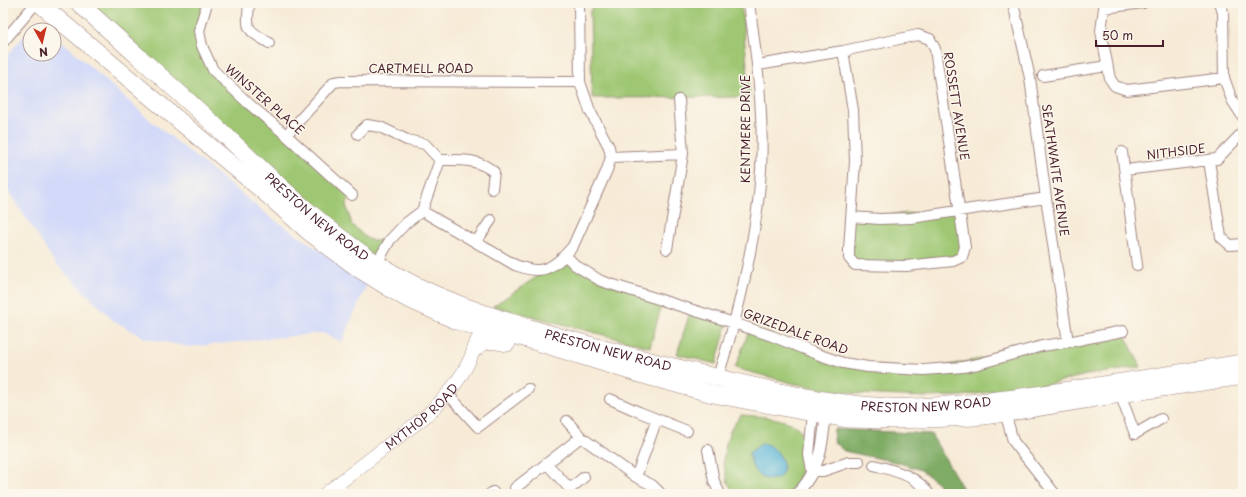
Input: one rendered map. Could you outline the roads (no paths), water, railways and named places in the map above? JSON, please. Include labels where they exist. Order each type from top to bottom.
[{"type":"highway","name":"PRESTON NEW ROAD","points":[[37,3],[263,191],[310,232],[359,269],[404,297],[458,321],[482,321],[522,326],[609,351],[771,390],[807,397],[891,407],[973,403],[1004,406],[1120,394],[1243,376]]},
{"type":"highway","name":"PRESTON NEW ROAD","points":[[79,3],[312,214],[339,236],[377,263],[414,286],[482,321],[514,335],[573,354],[713,394],[858,419],[894,420],[976,416],[1004,406],[1102,386],[1243,363]]},
{"type":"highway","points":[[474,348],[484,341],[495,340],[558,357],[573,354]]},
{"type":"highway","points":[[807,397],[820,412],[836,401]]},
{"type":"street","points":[[3,42],[37,3]]},
{"type":"street","name":"WINSTER PLACE","points":[[207,3],[199,31],[202,46],[213,70],[249,104],[286,134],[352,195]]},
{"type":"street","points":[[250,3],[247,24],[249,29],[269,43]]},
{"type":"street","points":[[422,211],[514,265],[537,270],[548,268],[565,256],[573,246],[607,170],[611,157],[609,147],[590,111],[580,82],[579,3]]},
{"type":"street","name":"KENTMERE DRIVE","points":[[713,394],[734,322],[752,247],[761,170],[758,65],[750,3]]},
{"type":"street","name":"SEATHWAITE AVENUE","points":[[1013,3],[1030,78],[1046,198],[1068,342]]},
{"type":"street","points":[[1142,3],[1102,5],[1101,31],[1110,79],[1115,86],[1127,90],[1224,78]]},
{"type":"street","points":[[1220,3],[1223,12],[1224,78],[1232,100],[1243,117]]},
{"type":"street","name":"ROSSETT AVENUE","points":[[758,65],[843,51],[918,36],[930,39],[935,49],[965,247],[962,257],[953,261],[906,266],[855,265],[849,258],[848,249],[851,217]]},
{"type":"street","points":[[843,51],[853,110],[855,161],[851,217],[880,219],[911,218],[1046,198]]},
{"type":"street","points":[[1043,76],[1107,66]]},
{"type":"street","name":"CARTMELL ROAD","points":[[286,134],[334,82],[580,82]]},
{"type":"street","points":[[667,249],[683,154],[679,100]]},
{"type":"street","points":[[358,134],[367,125],[380,127],[407,140],[425,144],[440,160],[467,160],[485,165],[494,172],[492,189]]},
{"type":"street","name":"NITHSIDE","points":[[1125,170],[1217,159],[1243,132]]},
{"type":"street","points":[[1122,152],[1137,265]]},
{"type":"street","points":[[611,157],[683,154]]},
{"type":"street","points":[[377,263],[390,240],[422,211],[440,160]]},
{"type":"street","points":[[1209,161],[1221,237],[1230,245],[1243,244]]},
{"type":"street","points":[[476,242],[491,220]]},
{"type":"street","name":"GRIZEDALE ROAD","points":[[565,256],[575,265],[601,281],[734,322],[843,363],[868,367],[924,370],[963,367],[1042,346],[1123,330]]},
{"type":"street","name":"MYTHOP ROAD","points":[[325,494],[427,415],[448,394],[464,372],[474,348],[482,321]]},
{"type":"street","points":[[448,394],[478,427],[528,389]]},
{"type":"street","points":[[1120,394],[1135,434],[1161,419]]},
{"type":"street","points":[[610,399],[687,431]]},
{"type":"street","points":[[1004,406],[1013,441],[1055,494]]},
{"type":"street","points":[[796,494],[801,489],[812,471],[809,455],[820,412]]},
{"type":"street","points":[[636,477],[657,419]]},
{"type":"street","points":[[567,421],[581,437],[636,477],[652,485],[661,494]]},
{"type":"street","points":[[515,488],[581,437]]},
{"type":"street","points":[[708,450],[714,481],[720,494]]},
{"type":"street","points":[[812,471],[823,471],[849,462],[859,462]]},
{"type":"street","points":[[547,464],[570,489],[584,477]]},
{"type":"street","points":[[874,465],[912,478],[929,494]]},
{"type":"water","points":[[761,444],[766,444],[772,447],[783,462],[783,471],[776,479],[763,478],[753,467],[749,453]]}]
